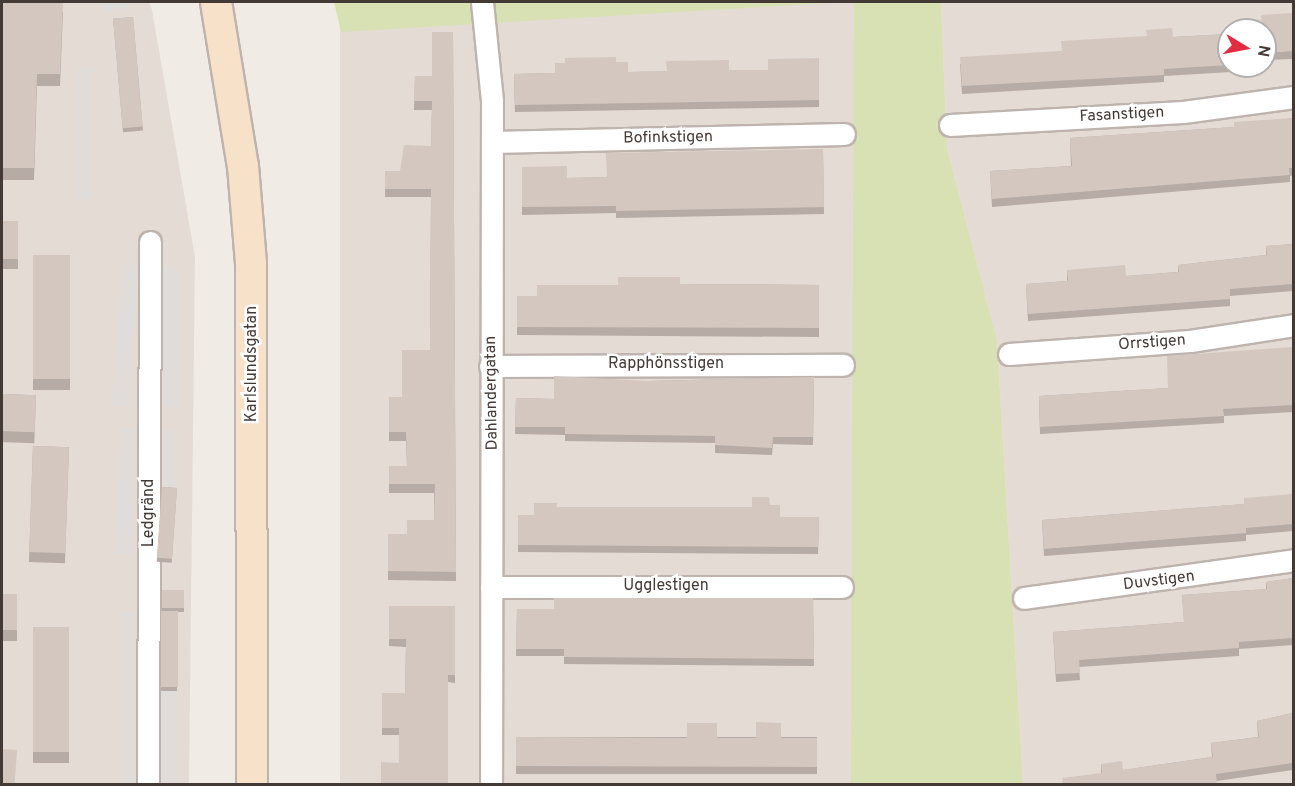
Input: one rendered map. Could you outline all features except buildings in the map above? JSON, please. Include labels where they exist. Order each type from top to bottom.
[{"type":"main road","name":"Karlslundsgatan","points":[[216,2],[243,166],[251,264],[250,730],[252,784]]},
{"type":"main road","name":"Karlslundsgatan","points":[[245,784],[250,730]]},
{"type":"street","name":"Dahlandergatan","points":[[482,2],[492,142],[491,784]]},
{"type":"street","name":"Fasanstigen","points":[[950,125],[1183,112],[1293,97]]},
{"type":"street","name":"Bofinkstigen","points":[[492,142],[844,134]]},
{"type":"street","name":"Ledgränd","points":[[148,784],[150,242]]},
{"type":"street","name":"Orrstigen","points":[[1009,354],[1190,341],[1293,325]]},
{"type":"street","name":"Rapphönsstigen","points":[[490,366],[843,365]]},
{"type":"street","name":"Duvstigen","points":[[1024,598],[1293,560]]},
{"type":"street","name":"Ugglestigen","points":[[491,587],[842,587]]},
{"type":"shaded area","points":[[2,2],[149,2],[152,10],[195,257],[189,784],[2,784]]},
{"type":"shaded area","points":[[98,2],[136,2],[136,3],[104,13]]},
{"type":"shaded area","points":[[340,2],[854,2],[854,784],[340,784]]},
{"type":"shaded area","points":[[941,2],[1293,2],[1293,784],[1023,784],[997,340],[947,148]]},
{"type":"shaded area","points":[[77,69],[94,69],[94,199],[77,199]]},
{"type":"shaded area","points":[[122,264],[138,265],[128,406],[112,405]]},
{"type":"shaded area","points":[[160,269],[178,269],[178,407],[160,407]]},
{"type":"shaded area","points":[[121,429],[138,430],[131,555],[114,554]]},
{"type":"shaded area","points":[[159,431],[177,431],[177,491],[159,491]]},
{"type":"shaded area","points":[[121,612],[137,612],[137,784],[121,784]]},
{"type":"shaded area","points":[[158,691],[177,691],[177,784],[158,784]]},
{"type":"green space","points":[[334,2],[848,2],[341,32]]},
{"type":"green space","points":[[854,2],[941,2],[947,148],[997,340],[1023,784],[851,784]]}]
